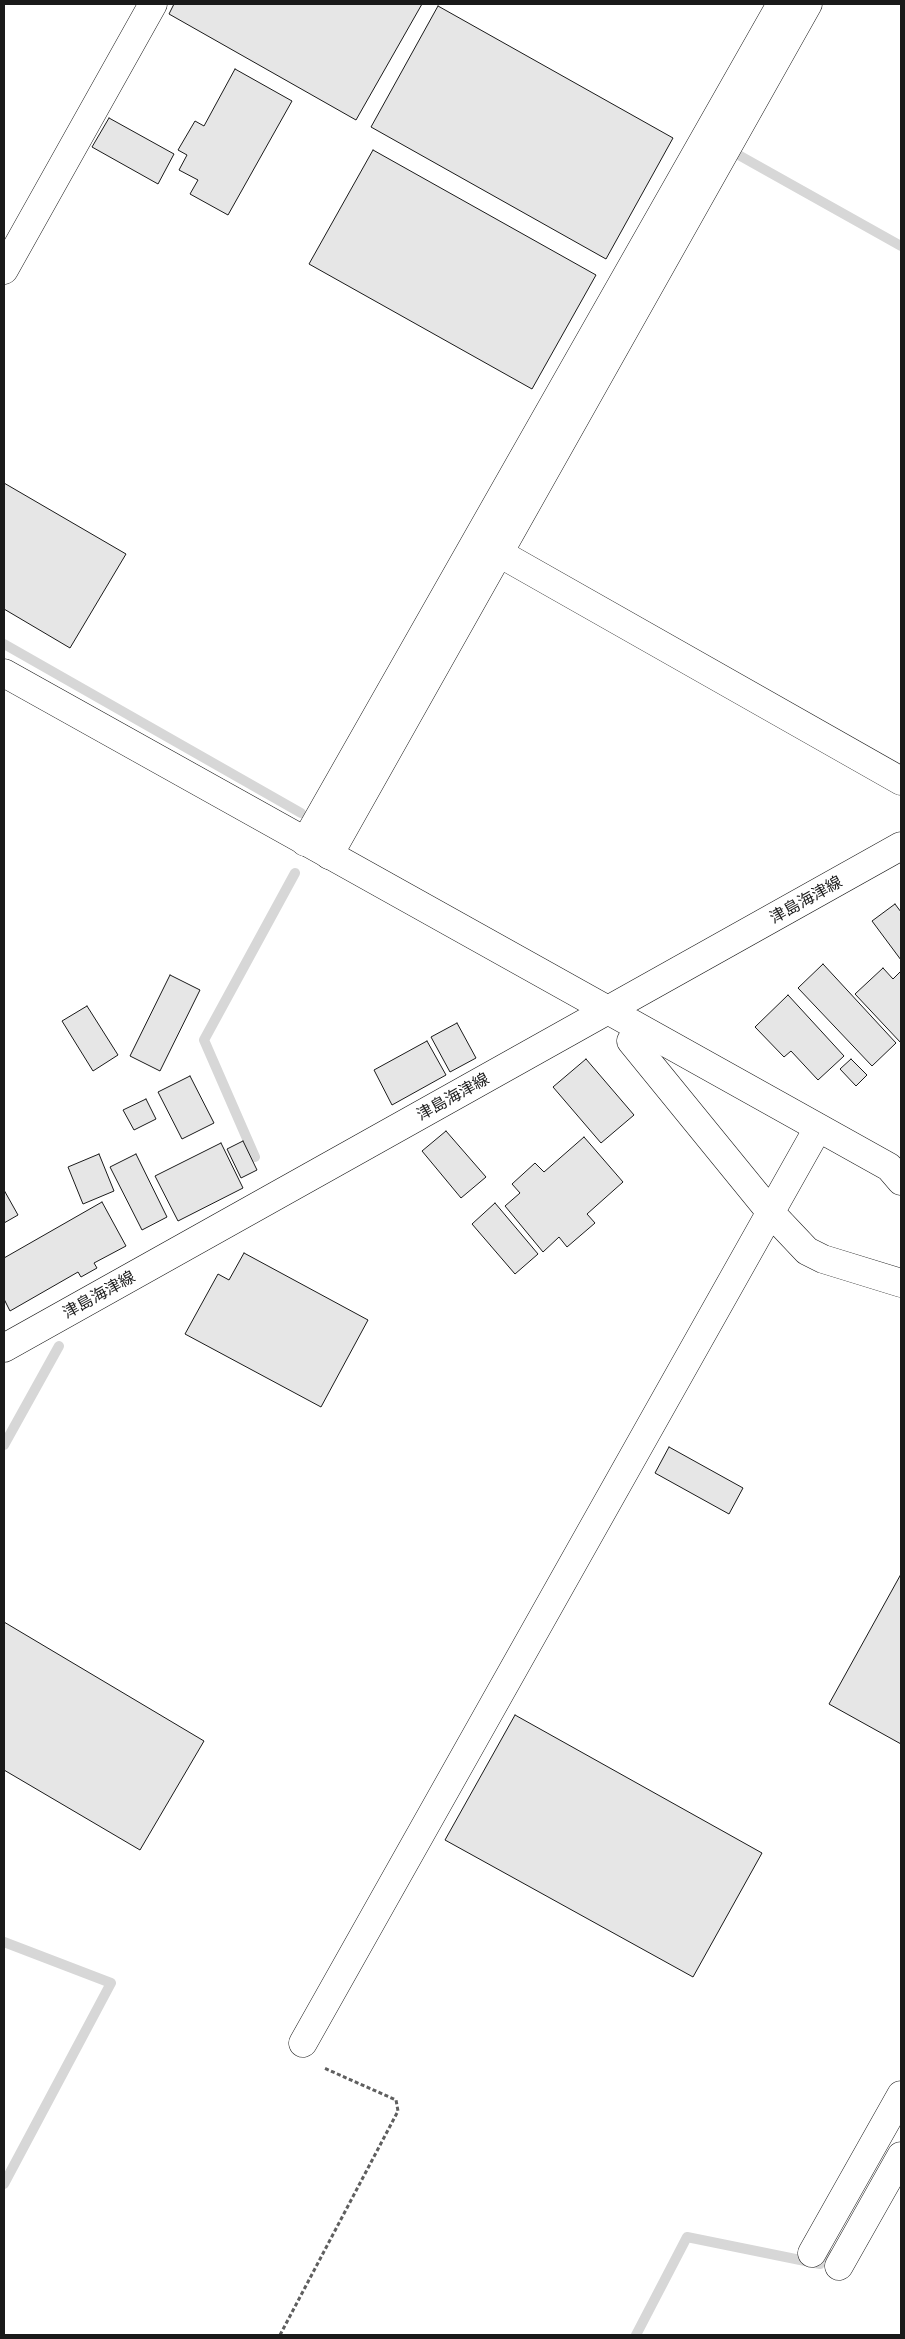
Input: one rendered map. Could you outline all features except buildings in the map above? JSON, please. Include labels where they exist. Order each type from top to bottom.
[{"type":"street","points":[[4,270],[153,4]]},
{"type":"street","points":[[305,842],[781,4]]},
{"type":"street","points":[[329,855],[808,4]]},
{"type":"street","points":[[499,553],[901,781]]},
{"type":"street","points":[[4,673],[889,1167],[901,1181]]},
{"type":"street","name":"津島海津線","points":[[4,1348],[901,846]]},
{"type":"street","points":[[631,1041],[772,1214],[808,1251],[823,1259],[901,1283]]},
{"type":"street","points":[[303,2043],[772,1214],[818,1128]]},
{"type":"street","points":[[812,2253],[901,2095]]},
{"type":"street","points":[[839,2266],[901,2156]]},
{"type":"path","points":[[280,2335],[398,2111],[396,2100],[296,2056],[303,2043]]},
{"type":"waterway","points":[[735,153],[901,246]]},
{"type":"waterway","points":[[4,644],[301,813]]},
{"type":"waterway","points":[[255,1157],[204,1040],[295,873]]},
{"type":"waterway","points":[[4,1445],[59,1346]]},
{"type":"waterway","points":[[4,1942],[111,1983],[4,2184]]},
{"type":"waterway","points":[[636,2335],[687,2237],[820,2264],[827,2252]]}]
